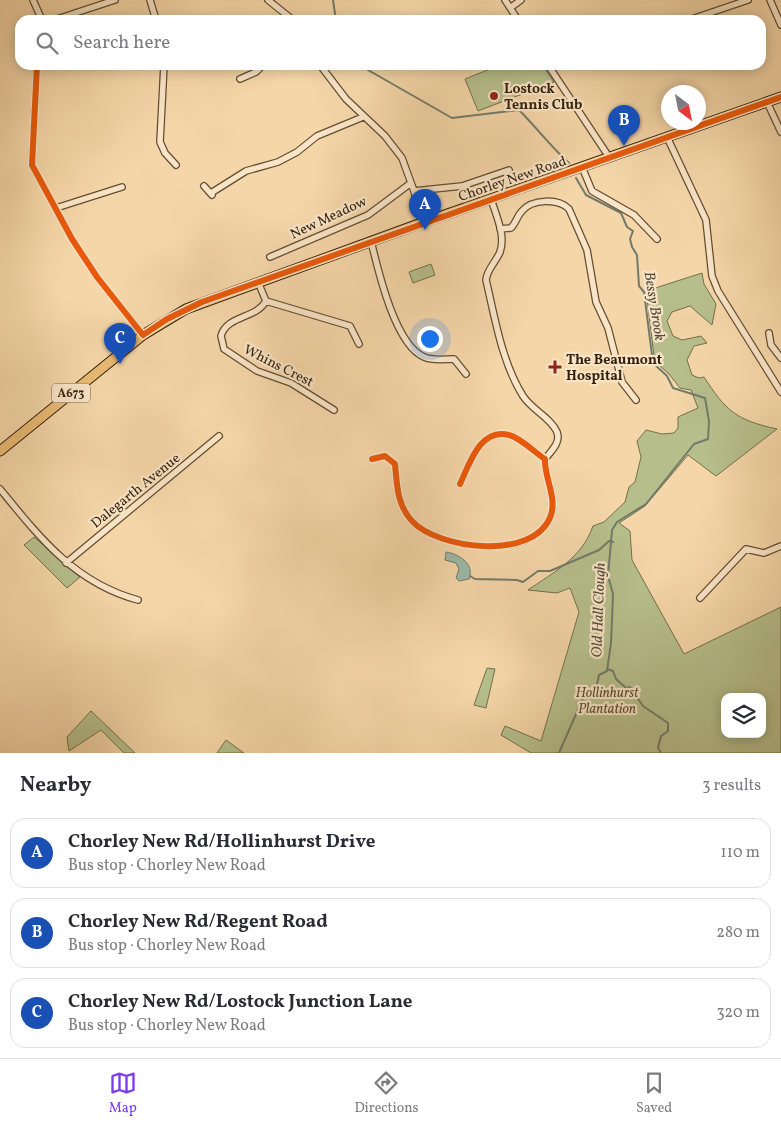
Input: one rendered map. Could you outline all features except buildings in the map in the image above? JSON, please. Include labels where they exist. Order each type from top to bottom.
[{"type":"highway","name":"Chorley New Road","points":[[0,451],[143,336],[186,309],[422,222],[781,97]]},
{"type":"street","points":[[33,0],[40,15]]},
{"type":"street","points":[[69,15],[115,0]]},
{"type":"street","points":[[150,0],[154,15]]},
{"type":"street","points":[[268,0],[287,15]]},
{"type":"street","points":[[504,0],[515,15]]},
{"type":"street","points":[[510,8],[522,0]]},
{"type":"street","points":[[704,15],[748,0]]},
{"type":"street","points":[[770,0],[781,25]]},
{"type":"street","points":[[37,70],[32,165],[97,277],[143,336]]},
{"type":"street","points":[[164,70],[160,142],[165,153],[176,165]]},
{"type":"street","points":[[240,80],[258,70]]},
{"type":"street","points":[[323,70],[336,88],[384,136],[402,158],[412,183],[422,222]]},
{"type":"street","points":[[551,70],[609,157]]},
{"type":"street","points":[[767,102],[781,132]]},
{"type":"street","points":[[204,186],[212,195],[246,171],[278,162],[297,152],[318,136],[363,117]]},
{"type":"street","points":[[667,137],[706,220],[712,276],[718,291],[781,392]]},
{"type":"street","points":[[582,167],[592,191],[634,215],[658,239]]},
{"type":"street","points":[[414,191],[462,186],[502,170],[509,170]]},
{"type":"street","name":"New Meadow","points":[[270,258],[277,250],[368,215],[412,183]]},
{"type":"street","points":[[56,208],[122,187]]},
{"type":"street","points":[[372,459],[385,456],[395,464],[399,499],[409,518],[420,528],[434,536],[491,547],[522,542],[538,533],[548,521],[552,505],[545,459],[557,443],[558,434],[554,427],[524,398],[513,379],[486,280],[487,273],[500,251],[500,230],[491,199]]},
{"type":"street","points":[[500,230],[511,228],[523,209],[532,204],[554,201],[569,208],[586,250],[596,302],[608,328],[622,382],[636,400]]},
{"type":"street","points":[[371,241],[388,305],[415,351],[430,359],[454,358],[466,374]]},
{"type":"street","points":[[258,282],[266,301],[350,326],[359,344]]},
{"type":"street","name":"Whins Crest","points":[[266,301],[257,312],[226,327],[221,336],[224,349],[256,371],[291,383],[334,410]]},
{"type":"street","points":[[769,333],[771,345],[781,358]]},
{"type":"street","points":[[460,484],[480,444],[493,436],[509,435],[545,459]]},
{"type":"street","name":"Dalegarth Avenue","points":[[66,562],[220,436]]},
{"type":"street","points":[[0,489],[34,530],[66,562],[100,586],[138,600]]},
{"type":"street","points":[[700,598],[746,549],[764,553],[781,546]]},
{"type":"green space","name":"Lostock Tennis Club","points":[[488,70],[546,70],[554,82],[478,111],[465,79]]},
{"type":"green space","points":[[431,264],[435,275],[413,283],[409,272]]},
{"type":"green space","name":"Hollinhurst Plantation","points":[[702,273],[704,284],[716,304],[712,325],[690,306],[672,312],[667,321],[673,336],[682,340],[701,336],[707,343],[694,346],[687,360],[692,375],[699,378],[704,377],[726,406],[742,418],[777,429],[716,476],[688,455],[645,506],[619,523],[630,531],[632,560],[684,654],[781,607],[781,753],[531,753],[501,735],[505,726],[541,741],[579,612],[570,588],[557,593],[528,590],[574,556],[582,547],[593,526],[604,522],[625,502],[629,487],[635,482],[641,457],[637,441],[646,430],[662,434],[674,433],[678,428],[678,417],[698,408],[691,390],[680,388],[660,366],[654,356],[646,291]]},
{"type":"green space","points":[[34,537],[80,577],[67,588],[24,545]]},
{"type":"green space","points":[[487,668],[495,669],[486,708],[474,705]]},
{"type":"green space","points":[[91,711],[135,753],[124,753],[101,730],[69,751],[67,737]]},
{"type":"green space","points":[[226,740],[244,753],[217,753]]},
{"type":"shaded area","points":[[446,552],[461,557],[468,564],[470,569],[469,579],[459,581],[456,578],[459,569],[456,563],[445,560]]},
{"type":"waterway","name":"Bessy Brook","points":[[333,0],[335,15]]},
{"type":"waterway","name":"Bessy Brook","points":[[368,70],[452,118],[519,110],[569,163]]},
{"type":"waterway","name":"Bessy Brook","points":[[559,753],[584,696],[596,689],[599,675],[607,671],[611,643],[613,594],[608,576],[612,530],[617,522],[646,504],[694,444],[708,439],[709,421],[705,398],[673,388],[667,376],[653,363],[644,292],[639,286],[637,255],[630,239],[633,231],[627,227],[621,213],[586,195],[576,178]]},
{"type":"waterway","points":[[470,576],[475,579],[517,580],[523,582],[538,571],[550,571],[599,550],[609,541],[613,542]]},
{"type":"waterway","points":[[607,669],[613,671],[616,679],[626,688],[630,687],[643,706],[668,723],[668,731],[661,736],[658,748],[661,753]]},
{"type":"cycle path","points":[[37,70],[32,165],[72,239],[97,277],[143,335],[167,319],[202,302],[781,97]]},
{"type":"cycle path","points":[[372,459],[385,456],[395,464],[399,494],[407,515],[424,531],[442,538],[463,544],[507,545],[526,540],[541,530],[551,515],[552,501],[545,459],[523,442],[509,435],[499,434],[483,442],[472,458],[460,484]]},
{"type":"place","name":"Lostock Tennis Club","points":[[494,96]]},
{"type":"place","name":"Chorley New Rd/Regent Road","points":[[624,146]]},
{"type":"place","name":"Chorley New Rd/Hollinhurst Drive","points":[[425,230]]},
{"type":"place","name":"Chorley New Rd/Lostock Junction Lane","points":[[120,364]]},
{"type":"place","name":"The Beaumont Hospital","points":[[555,367]]},
{"type":"water label","name":"Old Hall Clough","points":[[598,610]]}]
